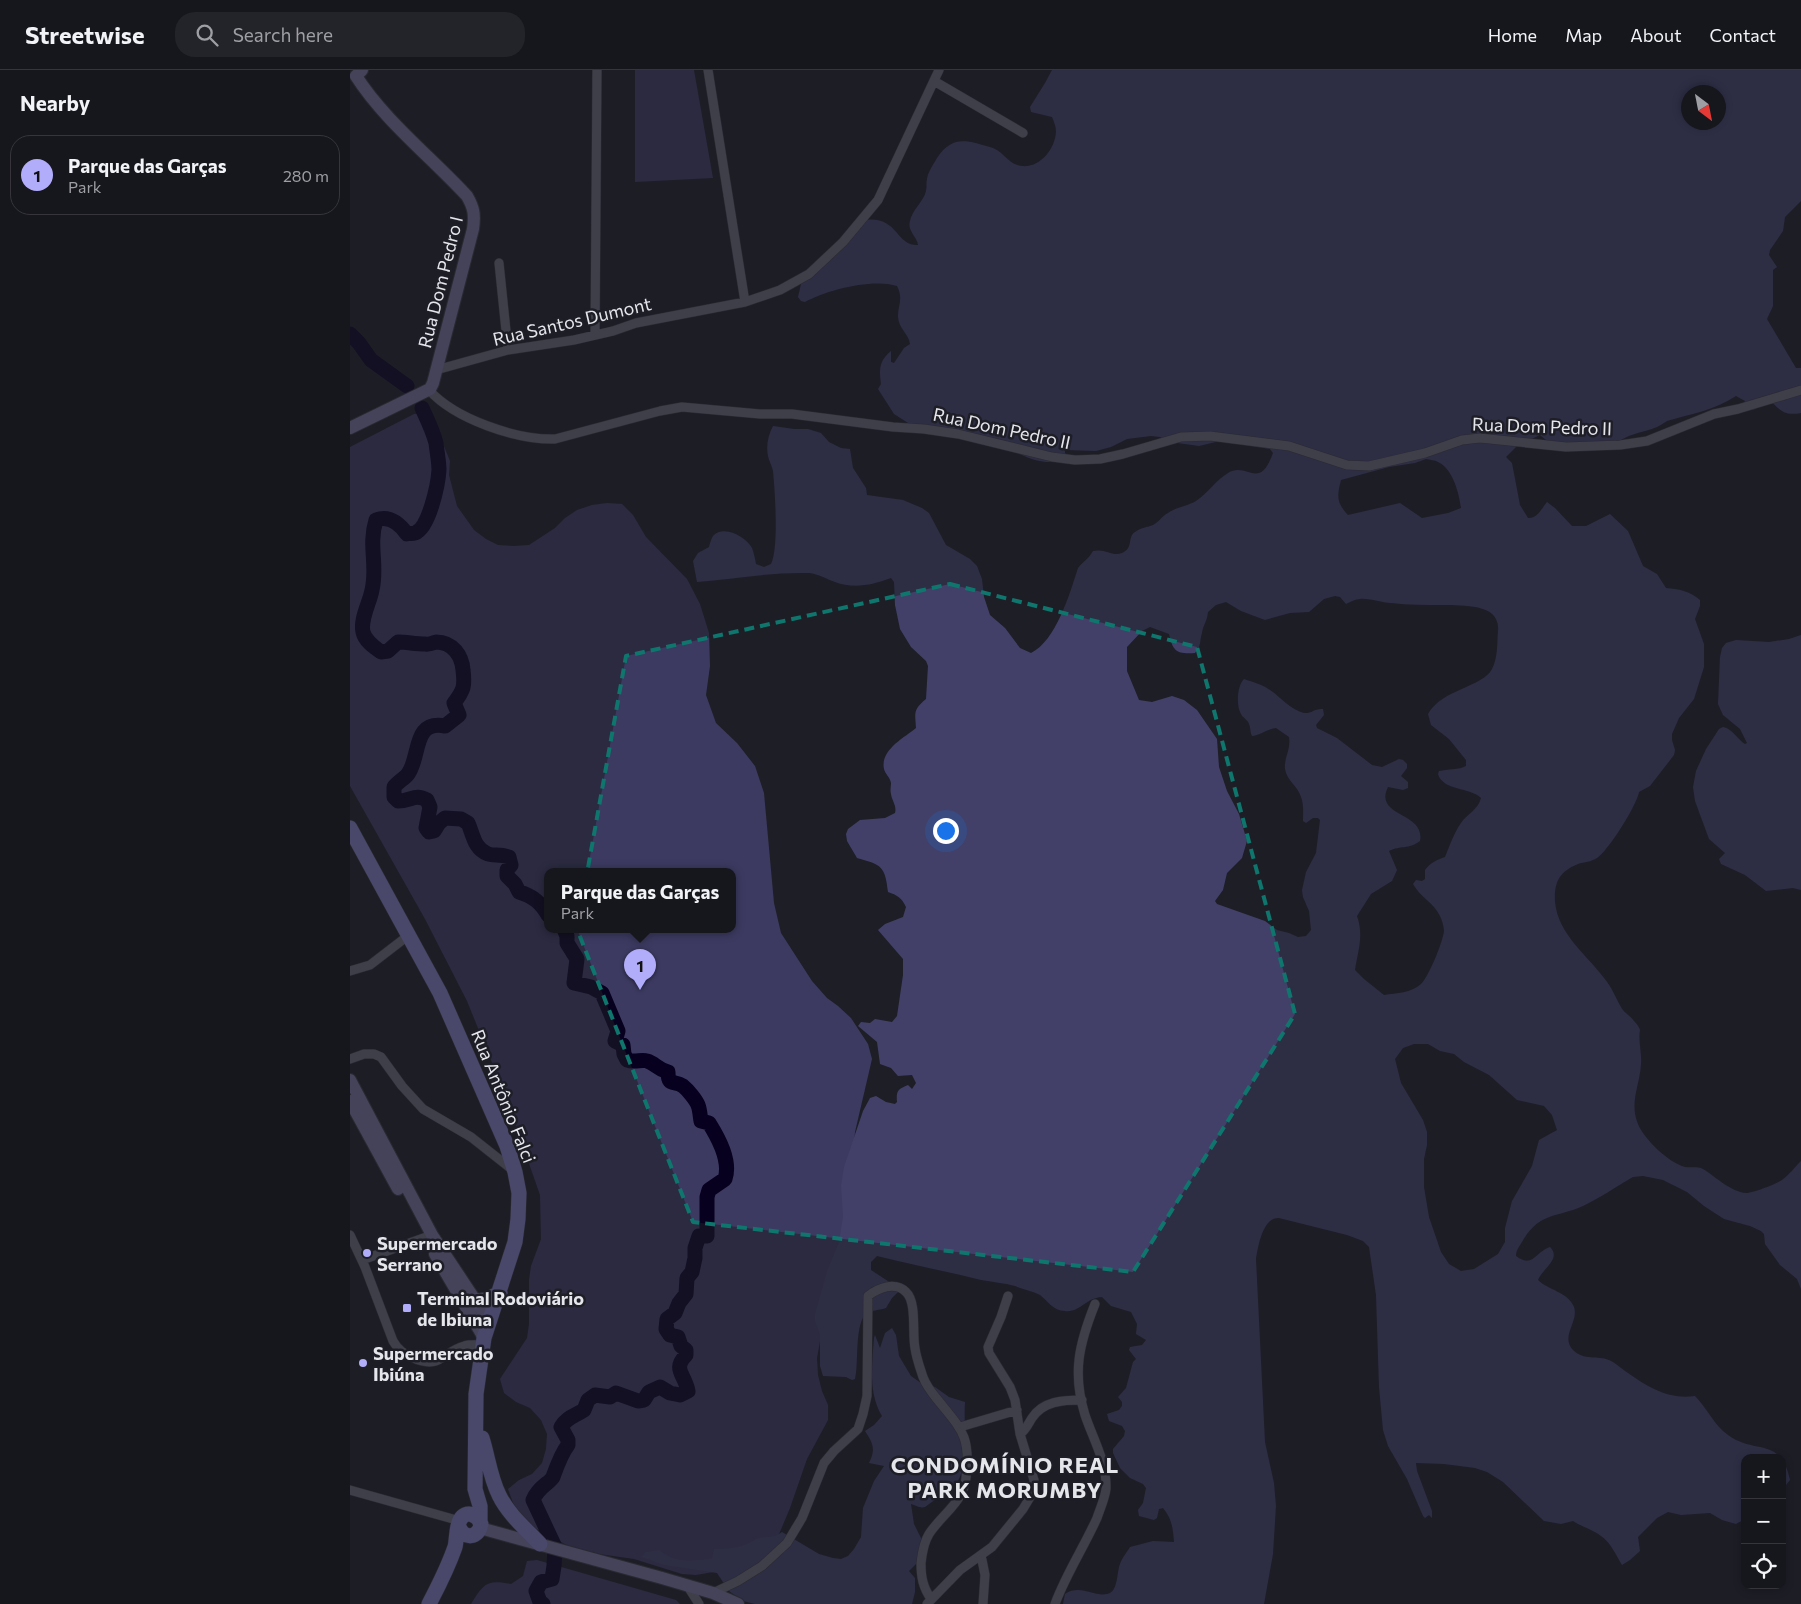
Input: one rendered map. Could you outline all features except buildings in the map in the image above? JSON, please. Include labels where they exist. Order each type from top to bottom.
[{"type":"main road","name":"Rua Dom Pedro I","points":[[358,72],[384,112],[467,196],[475,212],[473,229],[433,383],[429,390]]},
{"type":"main road","points":[[350,428],[429,390]]},
{"type":"main road","name":"Rua Antônio Falci","points":[[350,828],[440,993],[507,1146],[519,1193],[515,1242],[489,1321],[476,1394],[476,1489],[480,1506],[480,1527],[442,1580]]},
{"type":"main road","points":[[350,1080],[484,1342]]},
{"type":"main road","points":[[350,1101],[429,1237],[489,1321]]},
{"type":"main road","points":[[475,1301],[486,1300],[500,1292]]},
{"type":"main road","points":[[476,1419],[499,1496],[508,1509],[544,1545]]},
{"type":"main road","name":"Rua Antônio Falci","points":[[429,1604],[442,1580],[453,1553],[461,1521],[476,1489]]},
{"type":"main road","points":[[461,1521],[474,1515],[480,1527],[687,1585],[713,1593],[738,1604]]},
{"type":"street","points":[[595,335],[597,70]]},
{"type":"street","points":[[708,70],[745,302]]},
{"type":"street","name":"Rua Santos Dumont","points":[[436,370],[508,350],[530,348],[595,335],[672,315],[745,302],[780,290],[808,274],[843,242],[878,200],[939,70]]},
{"type":"street","points":[[934,82],[1024,134]]},
{"type":"street","points":[[499,263],[508,350]]},
{"type":"street","name":"Rua Dom Pedro II","points":[[429,390],[437,399],[476,421],[505,432],[541,439],[554,438],[682,407],[760,414],[792,414],[893,427],[924,428],[958,434],[1052,457],[1075,460],[1100,459],[1181,437],[1210,436],[1289,446],[1347,465],[1369,466],[1425,453],[1462,440],[1480,438],[1566,447],[1620,445],[1647,440],[1714,414],[1738,409],[1801,390]]},
{"type":"street","points":[[350,971],[370,965],[408,935]]},
{"type":"street","points":[[350,1059],[364,1054],[374,1054],[381,1057],[402,1086],[423,1109],[471,1138],[515,1172]]},
{"type":"street","points":[[350,1235],[362,1260],[393,1341],[400,1351],[420,1361],[434,1363],[463,1346],[484,1342]]},
{"type":"street","points":[[362,1260],[429,1237]]},
{"type":"street","points":[[713,1593],[738,1581],[762,1566],[787,1543],[802,1518],[824,1463],[858,1429],[867,1396],[868,1296],[880,1288],[895,1286],[906,1292],[911,1300],[915,1350],[923,1379],[931,1392],[960,1426],[967,1449],[965,1480],[960,1496],[928,1536],[924,1547],[921,1580],[929,1601],[960,1570],[992,1547],[1024,1509],[1032,1494],[1034,1480],[1020,1434],[1017,1410],[1010,1387],[993,1360],[988,1346],[1008,1296]]},
{"type":"street","points":[[1055,1604],[1092,1528],[1106,1489],[1099,1447],[1086,1415],[1078,1385],[1079,1352],[1084,1331],[1095,1304]]},
{"type":"street","points":[[1020,1434],[1025,1431],[1033,1416],[1050,1403],[1062,1400],[1082,1400]]},
{"type":"street","points":[[960,1426],[1017,1410]]},
{"type":"street","points":[[350,1490],[461,1521]]},
{"type":"street","points":[[981,1555],[985,1575],[983,1604]]},
{"type":"street","points":[[687,1585],[699,1604]]},
{"type":"highlighted area","points":[[950,584],[1197,647],[1295,1014],[1133,1272],[693,1222],[577,929],[626,656]]},
{"type":"shaded area","points":[[635,70],[694,70],[713,178],[635,182]]},
{"type":"shaded area","points":[[1052,70],[1801,70],[1801,201],[1785,217],[1783,231],[1770,250],[1769,255],[1777,267],[1773,270],[1773,306],[1767,319],[1796,368],[1801,368],[1801,413],[1784,412],[1764,397],[1756,409],[1742,412],[1741,409],[1745,401],[1736,396],[1711,408],[1667,421],[1657,427],[1621,440],[1547,450],[1546,440],[1540,435],[1517,446],[1506,457],[1512,463],[1520,505],[1528,518],[1537,515],[1547,502],[1572,526],[1586,526],[1610,514],[1628,531],[1643,566],[1657,574],[1666,588],[1684,591],[1700,600],[1700,606],[1695,619],[1704,644],[1704,667],[1694,699],[1679,718],[1672,734],[1674,755],[1650,786],[1639,792],[1628,817],[1602,854],[1595,859],[1572,867],[1562,874],[1557,883],[1555,902],[1561,924],[1567,934],[1607,981],[1622,1009],[1640,1029],[1641,1064],[1635,1109],[1638,1124],[1651,1143],[1665,1156],[1679,1165],[1703,1169],[1729,1187],[1746,1193],[1754,1192],[1782,1180],[1801,1161],[1801,1289],[1797,1279],[1780,1265],[1765,1244],[1764,1234],[1761,1231],[1724,1219],[1687,1192],[1663,1180],[1643,1176],[1633,1177],[1583,1206],[1549,1217],[1535,1225],[1528,1232],[1516,1256],[1527,1261],[1550,1247],[1553,1251],[1553,1260],[1538,1280],[1567,1298],[1574,1307],[1575,1313],[1568,1339],[1573,1350],[1582,1356],[1609,1360],[1643,1383],[1659,1391],[1676,1396],[1695,1396],[1728,1435],[1738,1441],[1766,1448],[1776,1454],[1741,1454],[1741,1521],[1736,1524],[1722,1520],[1710,1513],[1681,1515],[1668,1512],[1657,1518],[1638,1537],[1640,1551],[1622,1565],[1605,1539],[1598,1534],[1573,1521],[1561,1524],[1544,1521],[1503,1482],[1487,1472],[1475,1468],[1444,1464],[1416,1463],[1417,1471],[1432,1511],[1432,1518],[1429,1515],[1425,1518],[1407,1479],[1388,1446],[1383,1430],[1379,1387],[1376,1295],[1369,1247],[1363,1241],[1347,1235],[1279,1218],[1269,1222],[1265,1227],[1256,1259],[1265,1442],[1274,1483],[1276,1506],[1273,1554],[1264,1604],[1063,1604],[1065,1594],[1071,1591],[1083,1590],[1105,1594],[1113,1591],[1119,1567],[1130,1547],[1153,1541],[1174,1542],[1171,1524],[1163,1508],[1159,1509],[1157,1518],[1154,1520],[1139,1516],[1138,1510],[1143,1503],[1146,1488],[1143,1484],[1130,1478],[1120,1468],[1113,1453],[1113,1449],[1124,1436],[1125,1431],[1122,1426],[1109,1421],[1107,1414],[1119,1410],[1122,1406],[1122,1402],[1118,1397],[1126,1388],[1133,1362],[1136,1359],[1129,1350],[1130,1347],[1142,1345],[1146,1340],[1136,1334],[1137,1324],[1131,1312],[1111,1306],[1102,1297],[1091,1300],[1075,1310],[1061,1311],[1054,1308],[1040,1295],[1015,1286],[877,1256],[871,1262],[871,1270],[897,1287],[899,1291],[886,1308],[869,1312],[863,1318],[860,1325],[855,1379],[823,1376],[820,1366],[820,1335],[815,1321],[815,1314],[827,1271],[839,1242],[843,1216],[841,1186],[844,1167],[863,1111],[870,1098],[876,1096],[886,1102],[895,1104],[897,1102],[897,1093],[900,1089],[908,1085],[912,1089],[916,1083],[912,1075],[898,1076],[891,1068],[880,1064],[877,1042],[858,1026],[861,1022],[870,1023],[875,1019],[892,1022],[897,1016],[903,975],[903,959],[878,930],[885,924],[903,917],[906,907],[899,897],[888,892],[881,868],[857,858],[847,841],[846,834],[848,829],[860,820],[885,818],[895,813],[891,783],[884,769],[884,762],[889,750],[916,728],[916,712],[926,699],[928,666],[926,661],[911,647],[900,629],[895,605],[894,582],[891,578],[877,583],[856,586],[842,584],[809,573],[697,582],[693,561],[698,553],[709,547],[713,536],[723,531],[740,536],[749,544],[753,550],[756,564],[764,567],[771,564],[775,546],[776,519],[773,471],[768,458],[767,444],[773,426],[808,429],[821,433],[829,442],[841,448],[850,449],[853,468],[866,488],[867,495],[903,500],[929,513],[946,545],[970,559],[977,566],[990,615],[1005,628],[1020,648],[1031,653],[1040,647],[1055,627],[1066,603],[1078,568],[1093,551],[1098,550],[1118,554],[1126,551],[1131,537],[1137,531],[1153,525],[1171,511],[1196,501],[1228,473],[1235,470],[1252,473],[1263,471],[1273,453],[1270,449],[1220,441],[1199,446],[1170,442],[1160,437],[1151,436],[1127,439],[1111,447],[1096,451],[1065,450],[1069,457],[1053,462],[1045,462],[1029,458],[1006,447],[916,428],[894,414],[878,389],[881,384],[880,370],[884,358],[891,351],[891,362],[894,363],[904,348],[910,344],[899,322],[900,296],[897,286],[875,283],[850,286],[825,293],[805,302],[801,301],[798,297],[801,284],[863,220],[884,222],[905,241],[918,245],[909,225],[911,217],[925,195],[931,168],[948,146],[960,141],[967,141],[995,149],[1017,165],[1029,166],[1040,161],[1053,145],[1056,132],[1055,126],[1052,117],[1031,112],[1030,107]],"holes":[[[1426,459],[1435,461],[1448,470],[1459,495],[1461,508],[1448,513],[1422,518],[1400,503],[1348,515],[1341,506],[1338,495],[1341,480]],[[1335,596],[1340,597],[1346,604],[1364,599],[1387,603],[1470,606],[1494,615],[1497,622],[1497,650],[1492,669],[1480,680],[1443,699],[1428,714],[1431,725],[1449,739],[1466,760],[1466,766],[1439,771],[1438,774],[1441,779],[1451,786],[1481,798],[1475,809],[1463,820],[1452,839],[1445,857],[1427,867],[1425,879],[1422,881],[1416,880],[1413,884],[1440,916],[1444,931],[1441,943],[1435,959],[1421,984],[1404,992],[1384,995],[1355,970],[1360,937],[1357,916],[1371,894],[1392,881],[1397,870],[1389,851],[1412,846],[1420,841],[1420,832],[1415,825],[1409,819],[1393,810],[1385,797],[1388,787],[1403,790],[1408,788],[1408,782],[1401,776],[1407,768],[1407,764],[1399,759],[1382,767],[1372,765],[1337,738],[1317,728],[1316,725],[1324,715],[1323,709],[1304,713],[1290,706],[1264,687],[1244,679],[1242,682],[1238,696],[1238,706],[1248,723],[1252,736],[1276,728],[1289,737],[1285,769],[1301,797],[1303,821],[1306,823],[1313,818],[1320,820],[1316,853],[1306,872],[1302,890],[1309,911],[1311,930],[1306,936],[1298,937],[1277,930],[1265,921],[1217,904],[1215,901],[1223,890],[1227,873],[1242,858],[1247,841],[1239,814],[1227,791],[1219,767],[1217,739],[1197,710],[1184,700],[1172,696],[1152,702],[1139,700],[1127,671],[1127,647],[1142,631],[1150,627],[1169,634],[1172,645],[1177,651],[1195,653],[1200,645],[1208,612],[1216,605],[1226,602],[1241,611],[1265,620],[1290,613],[1309,612],[1324,599]],[[1414,1044],[1428,1044],[1440,1051],[1454,1054],[1464,1062],[1489,1075],[1517,1100],[1544,1106],[1552,1115],[1557,1130],[1539,1140],[1532,1166],[1512,1201],[1505,1228],[1505,1242],[1498,1254],[1474,1269],[1461,1271],[1449,1264],[1441,1252],[1429,1217],[1424,1187],[1424,1159],[1427,1132],[1423,1120],[1401,1083],[1395,1059],[1403,1048]]]},
{"type":"shaded area","points":[[414,414],[431,414],[450,461],[449,475],[457,506],[474,530],[486,539],[498,545],[529,545],[555,528],[577,510],[607,503],[622,504],[633,515],[646,537],[687,579],[700,604],[709,633],[710,666],[706,695],[716,723],[737,743],[755,766],[764,793],[774,903],[781,933],[812,981],[827,998],[851,1018],[868,1044],[872,1059],[855,1132],[848,1208],[817,1358],[818,1375],[828,1405],[828,1420],[807,1459],[777,1539],[725,1570],[696,1575],[682,1574],[634,1559],[578,1551],[531,1526],[520,1515],[513,1503],[508,1489],[519,1480],[532,1474],[542,1463],[546,1449],[547,1434],[541,1420],[530,1408],[516,1402],[504,1393],[500,1379],[527,1338],[529,1324],[529,1280],[531,1266],[541,1239],[540,1195],[505,1095],[467,1001],[425,919],[350,786],[350,447]]},
{"type":"shaded area","points":[[1801,635],[1801,890],[1793,888],[1766,891],[1745,875],[1721,864],[1719,859],[1725,853],[1709,839],[1695,801],[1693,787],[1696,771],[1706,749],[1719,729],[1726,728],[1745,744],[1747,743],[1740,729],[1723,715],[1718,704],[1722,648],[1726,643],[1736,640],[1769,642]]},
{"type":"shaded area","points":[[892,1328],[896,1335],[899,1356],[911,1376],[921,1383],[935,1387],[949,1397],[965,1402],[965,1446],[963,1468],[959,1479],[950,1492],[926,1506],[922,1507],[911,1504],[914,1524],[926,1548],[919,1561],[909,1571],[915,1578],[915,1592],[912,1604],[755,1604],[743,1601],[729,1591],[717,1573],[664,1565],[641,1557],[646,1552],[659,1550],[671,1557],[682,1560],[709,1559],[712,1558],[714,1549],[741,1546],[756,1539],[774,1536],[782,1532],[819,1554],[841,1559],[848,1556],[861,1537],[863,1508],[874,1481],[884,1466],[869,1463],[873,1446],[865,1431],[882,1416],[873,1388],[874,1338],[875,1335],[880,1348],[885,1333]]},
{"type":"shaded area","points":[[1786,1466],[1790,1480],[1786,1485]]},
{"type":"shaded area","points":[[537,1560],[676,1600],[680,1604],[471,1604],[486,1585],[496,1582],[511,1584],[523,1576],[527,1561]]},
{"type":"waterway","points":[[350,334],[371,360],[407,386]]},
{"type":"waterway","points":[[422,408],[436,443],[439,470],[435,495],[425,523],[415,533],[407,534],[401,526],[389,519],[376,520],[373,538],[374,581],[362,627],[368,641],[381,652],[388,651],[398,642],[428,644],[436,642],[447,644],[452,647],[461,660],[464,684],[454,703],[459,715],[445,726],[427,728],[422,734],[412,767],[407,776],[394,787],[394,797],[398,801],[416,797],[427,800],[430,807],[426,828],[429,832],[434,831],[445,818],[461,819],[468,823],[477,845],[483,852],[490,855],[509,857],[511,865],[507,870],[507,876],[515,884],[519,892],[536,900],[544,910]]},
{"type":"waterway","points":[[543,1604],[540,1602],[536,1591],[541,1582],[552,1579],[555,1547],[533,1500],[553,1477],[561,1456],[568,1445],[568,1440],[561,1427],[569,1419],[584,1410],[588,1400],[595,1395],[610,1397],[616,1393],[638,1401],[644,1400],[649,1392],[660,1387],[670,1393],[680,1395],[688,1391],[680,1368],[682,1360],[686,1355],[686,1350],[681,1346],[678,1337],[670,1335],[666,1329],[667,1319],[675,1313],[679,1303],[686,1294],[687,1278],[692,1272],[695,1248],[699,1236],[707,1236],[707,1197],[709,1190],[725,1179],[726,1172],[725,1158],[720,1143],[709,1123],[701,1121],[698,1105],[692,1095],[680,1084],[670,1081],[668,1072],[652,1063],[627,1060],[623,1045],[615,1041],[618,1031],[602,993],[591,987],[574,983],[577,959],[567,943],[566,933]]},
{"type":"place","name":"Parque das Garças","points":[[640,990]]},
{"type":"place","name":"Supermercado Serrano","points":[[367,1253]]},
{"type":"place","name":"Terminal Rodoviário de Ibiuna","points":[[407,1308]]},
{"type":"place","name":"Supermercado Ibiúna","points":[[363,1363]]},
{"type":"district","name":"CONDOMÍNIO REAL PARK MORUMBY","points":[[1005,1476]]}]
